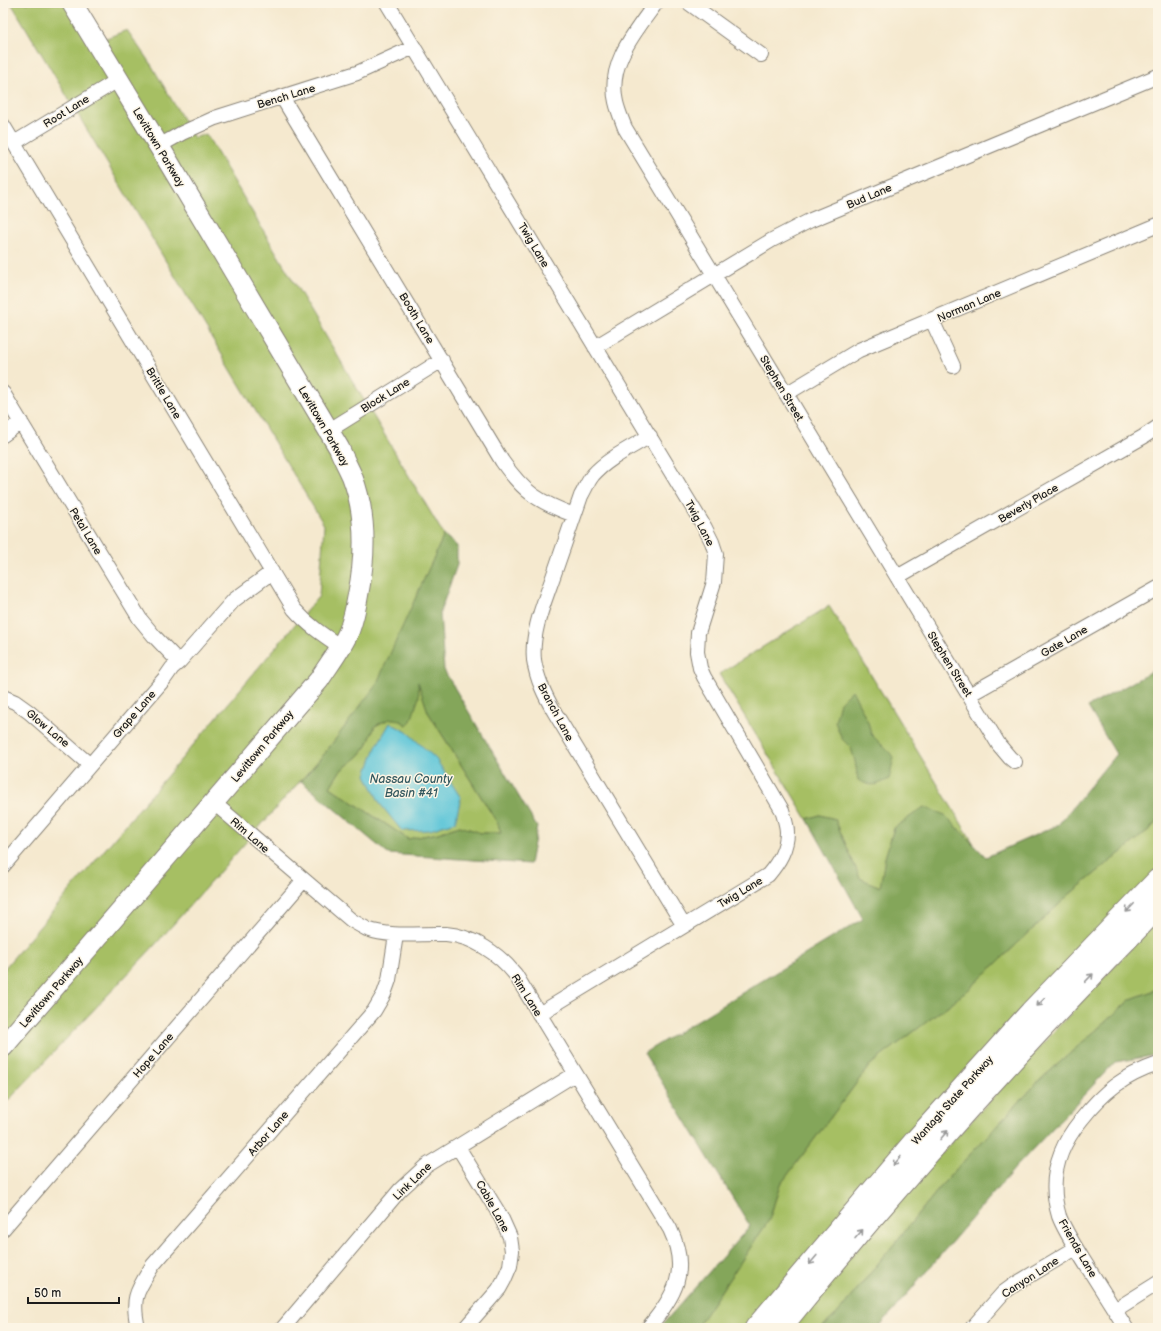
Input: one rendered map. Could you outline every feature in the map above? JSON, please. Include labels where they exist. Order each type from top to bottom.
[{"type":"highway","name":"Wantagh State Parkway","points":[[756,1328],[921,1134],[1036,1007],[1158,880]]},
{"type":"highway","name":"Wantagh State Parkway","points":[[780,1328],[970,1106],[1063,1005],[1158,907]]},
{"type":"street","name":"Levittown Parkway","points":[[3,1047],[319,680],[341,647],[349,631],[356,608],[362,578],[365,544],[360,504],[352,476],[339,448],[72,3]]},
{"type":"street","name":"Twig Lane","points":[[387,3],[706,528],[716,554],[714,582],[698,633],[697,652],[700,668],[782,810],[787,832],[784,852],[768,875],[539,1014]]},
{"type":"street","name":"Stephen Street","points":[[656,3],[631,38],[621,55],[617,68],[614,88],[616,103],[625,128],[999,745],[1015,762]]},
{"type":"street","points":[[689,3],[761,55]]},
{"type":"street","name":"Bench Lane","points":[[159,146],[182,133],[215,118],[357,73],[414,47]]},
{"type":"street","name":"Bud Lane","points":[[596,347],[772,240],[811,220],[1158,76]]},
{"type":"street","name":"Root Lane","points":[[14,143],[118,80]]},
{"type":"street","name":"Booth Lane","points":[[282,97],[514,478],[522,487],[538,499],[552,507],[574,516]]},
{"type":"street","name":"Brittle Lane","points":[[3,125],[294,609],[317,631],[341,647]]},
{"type":"street","name":"Norman Lane","points":[[786,394],[859,350],[1158,225]]},
{"type":"street","points":[[932,320],[953,366]]},
{"type":"street","name":"Block Lane","points":[[328,431],[442,360]]},
{"type":"street","name":"Petal Lane","points":[[3,393],[140,619],[179,662]]},
{"type":"street","points":[[3,435],[21,422]]},
{"type":"street","name":"Beverly Place","points":[[897,578],[1158,427]]},
{"type":"street","name":"Branch Lane","points":[[650,436],[609,462],[593,475],[581,496],[544,605],[536,634],[534,658],[537,677],[554,713],[684,926]]},
{"type":"street","name":"Grape Lane","points":[[3,866],[166,678],[172,668],[234,600],[272,572]]},
{"type":"street","name":"Gate Lane","points":[[969,695],[1158,588]]},
{"type":"street","name":"Glow Lane","points":[[3,697],[16,702],[29,712],[90,765]]},
{"type":"street","name":"Rim Lane","points":[[214,803],[303,881],[351,920],[367,929],[396,934],[447,934],[471,940],[485,946],[507,964],[515,974],[670,1229],[676,1242],[679,1258],[677,1281],[672,1297],[648,1328]]},
{"type":"street","name":"Hope Lane","points":[[3,1229],[303,881]]},
{"type":"street","name":"Arbor Lane","points":[[138,1328],[134,1311],[135,1300],[140,1287],[153,1265],[374,1011],[384,994],[389,980],[396,934]]},
{"type":"street","name":"Friends Lane","points":[[1126,1328],[1076,1248],[1060,1217],[1056,1199],[1055,1176],[1060,1153],[1070,1134],[1094,1103],[1116,1084],[1139,1071],[1158,1064]]},
{"type":"street","name":"Link Lane","points":[[283,1328],[400,1190],[426,1166],[575,1074]]},
{"type":"street","name":"Cable Lane","points":[[458,1146],[501,1217],[510,1237],[512,1251],[510,1266],[499,1289],[465,1328]]},
{"type":"street","name":"Canyon Lane","points":[[972,1328],[1003,1293],[1076,1248]]},
{"type":"street","points":[[1115,1310],[1158,1283]]},
{"type":"green space","points":[[11,3],[76,3],[99,41],[127,30],[152,66],[194,138],[206,134],[444,535],[377,685],[325,753],[154,946],[3,1106],[3,970],[319,596],[324,525]]},
{"type":"green space","points":[[444,535],[457,546],[457,565],[440,612],[444,670],[537,827],[530,864],[388,854],[301,781],[325,753],[376,685]],"holes":[[[418,682],[428,712],[498,824],[501,833],[481,833],[460,826],[438,833],[408,839],[330,787],[340,771],[359,756],[367,746],[375,726],[391,719],[398,720],[407,725],[411,721],[419,697]]]},
{"type":"green space","points":[[829,606],[974,844],[945,815],[894,828],[885,858],[881,887],[860,879],[835,819],[820,815],[807,819],[719,674]]},
{"type":"green space","points":[[1158,668],[1158,820],[1151,828],[1070,894],[967,991],[870,1065],[780,1185],[769,1220],[696,1328],[659,1328],[750,1226],[644,1053],[863,919],[807,819],[820,815],[835,819],[860,878],[880,887],[885,858],[894,828],[924,807],[945,815],[986,857],[1058,825],[1116,754],[1088,707]]},
{"type":"green space","points":[[417,679],[428,712],[498,824],[501,833],[481,833],[460,826],[438,833],[408,839],[330,787],[340,771],[359,756],[367,746],[375,726],[391,718],[398,719],[407,725]]},
{"type":"green space","points":[[852,690],[868,722],[871,734],[894,757],[889,779],[874,785],[866,784],[858,780],[851,748],[842,739],[835,722],[840,702]]},
{"type":"green space","points":[[1158,820],[1158,870],[779,1286],[745,1328],[696,1328],[769,1220],[780,1185],[870,1065],[967,991],[1070,894],[1151,828]]},
{"type":"green space","points":[[1158,919],[1158,989],[1131,999],[1040,1080],[947,1179],[837,1314],[821,1328],[790,1328],[909,1188]]},
{"type":"green space","points":[[1158,989],[1158,1054],[1115,1062],[1015,1168],[878,1328],[821,1328],[837,1314],[947,1179],[1040,1080],[1131,999]]},
{"type":"water","name":"Nassau County Basin #41","points":[[390,723],[407,732],[436,759],[461,798],[455,822],[430,830],[402,831],[381,805],[366,775],[376,747]]}]
